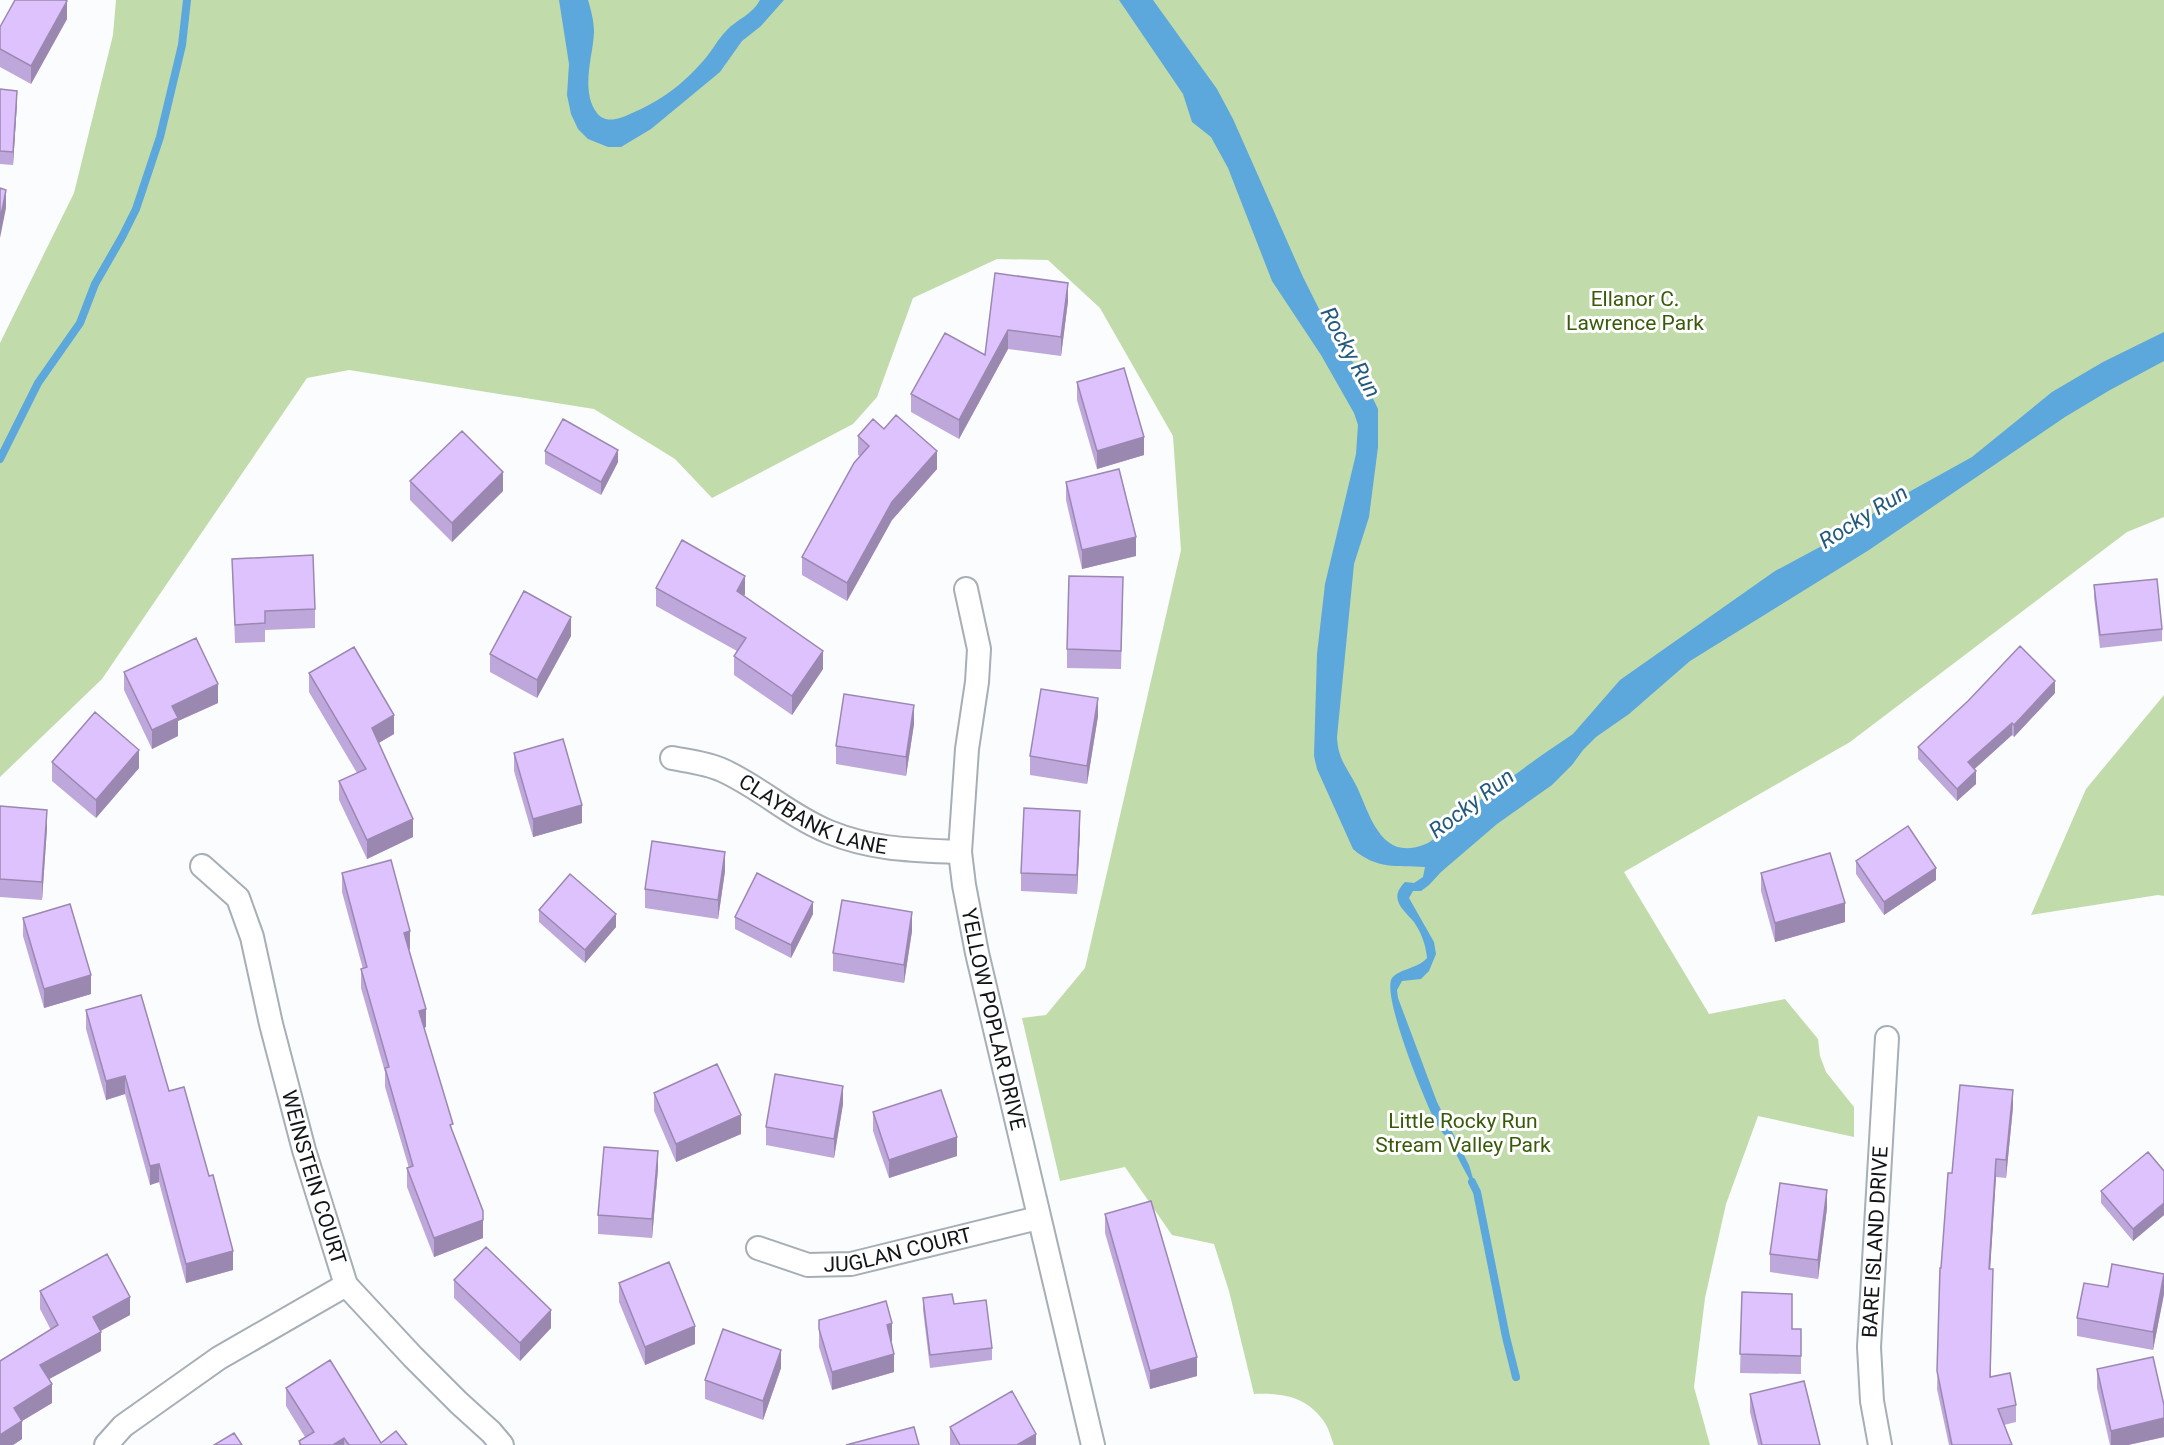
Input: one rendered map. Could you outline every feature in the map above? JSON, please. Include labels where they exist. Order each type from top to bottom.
[{"type":"street","name":"YELLOW POPLAR DRIVE","points":[[966,589],[979,649],[977,682],[967,749],[960,852],[964,885],[977,953],[1038,1218],[1093,1445]]},
{"type":"street","name":"CLAYBANK LANE","points":[[672,758],[719,769],[748,784],[802,820],[851,840],[894,850],[960,852]]},
{"type":"street","name":"WEINSTEIN COURT","points":[[202,866],[238,898],[248,927],[304,1150],[346,1285],[413,1357],[502,1445]]},
{"type":"street","name":"BARE ISLAND DRIVE","points":[[1880,1445],[1872,1401],[1869,1347],[1887,1038]]},
{"type":"street","name":"JUGLAN COURT","points":[[758,1248],[808,1265],[850,1264],[1038,1218]]},
{"type":"street","points":[[106,1445],[123,1426],[219,1358],[346,1285]]},
{"type":"green space","name":"Little Rocky Run Stream Valley Park","points":[[116,0],[2164,0],[2164,517],[2127,532],[1850,742],[1624,872],[1709,1014],[1785,999],[1818,1039],[1820,1056],[1826,1072],[1854,1107],[1854,1137],[1758,1116],[1726,1204],[1705,1298],[1694,1387],[1710,1445],[1334,1445],[1325,1423],[1310,1407],[1294,1398],[1275,1394],[1254,1394],[1229,1291],[1214,1244],[1172,1235],[1125,1167],[1060,1181],[1022,1018],[1046,1015],[1085,968],[1181,550],[1173,436],[1100,308],[1048,260],[997,259],[913,298],[877,397],[853,424],[712,498],[675,459],[594,409],[349,370],[307,378],[102,679],[0,777],[0,343],[74,193],[113,35]]},
{"type":"green space","points":[[2164,695],[2164,896],[2158,895],[2031,915],[2086,789]]},
{"type":"water","points":[[559,0],[588,0],[594,32],[588,84],[589,94],[600,116],[617,119],[652,104],[679,85],[704,60],[726,31],[753,9],[760,0],[784,0],[761,26],[742,41],[720,72],[651,129],[621,147],[608,147],[588,139],[578,129],[571,114],[567,95],[569,64]]},
{"type":"water","points":[[1119,0],[1153,0],[1217,89],[1233,119],[1324,319],[1362,376],[1378,409],[1378,447],[1369,517],[1354,564],[1337,737],[1341,758],[1373,822],[1387,841],[1397,847],[1409,848],[1431,841],[1453,817],[1465,811],[1573,734],[1620,680],[1775,571],[1831,541],[1889,503],[1972,457],[2052,392],[2103,362],[2164,332],[2164,361],[2065,417],[1869,550],[1690,661],[1629,714],[1596,737],[1552,785],[1497,824],[1429,885],[1421,891],[1413,891],[1409,898],[1434,942],[1436,954],[1429,971],[1421,979],[1402,981],[1397,990],[1398,998],[1437,1102],[1469,1165],[1477,1192],[1431,1113],[1406,1050],[1390,988],[1395,975],[1427,958],[1419,930],[1397,899],[1400,888],[1405,882],[1414,883],[1423,877],[1425,867],[1379,863],[1362,856],[1353,849],[1317,769],[1314,756],[1317,654],[1325,584],[1356,454],[1358,425],[1354,413],[1321,355],[1272,281],[1228,168],[1211,137],[1192,122],[1183,94]]},
{"type":"building","points":[[15,0],[67,1],[31,66],[0,49],[0,27]]},
{"type":"building","points":[[0,89],[17,91],[13,152],[0,151]]},
{"type":"building","points":[[0,188],[6,190],[0,220]]},
{"type":"building","points":[[995,273],[1068,283],[1061,337],[1008,330],[959,420],[911,394],[945,333],[985,355]]},
{"type":"building","points":[[1124,368],[1144,437],[1097,451],[1077,382]]},
{"type":"building","points":[[896,415],[937,451],[892,502],[847,583],[802,557],[854,463],[869,446],[858,436],[873,419],[884,429]]},
{"type":"building","points":[[563,419],[618,450],[601,482],[545,451]]},
{"type":"building","points":[[462,431],[503,472],[452,523],[410,481]]},
{"type":"building","points":[[1119,469],[1136,537],[1082,550],[1066,482]]},
{"type":"building","points":[[682,540],[745,576],[737,591],[823,651],[792,696],[734,656],[746,638],[656,588]]},
{"type":"building","points":[[313,555],[315,609],[265,611],[265,623],[235,625],[232,559]]},
{"type":"building","points":[[1069,576],[1123,577],[1121,651],[1067,649]]},
{"type":"building","points":[[2157,579],[2162,629],[2100,635],[2094,585]]},
{"type":"building","points":[[524,591],[571,617],[537,680],[490,654]]},
{"type":"building","points":[[196,638],[218,684],[172,706],[178,718],[152,730],[124,672]]},
{"type":"building","points":[[2020,646],[2055,681],[2014,725],[2012,723],[1968,762],[1976,771],[1957,789],[1918,747],[1968,701]]},
{"type":"building","points":[[354,647],[394,715],[372,728],[413,819],[367,840],[339,781],[366,769],[309,673]]},
{"type":"building","points":[[1041,689],[1098,698],[1087,766],[1030,756]]},
{"type":"building","points":[[844,694],[914,705],[906,757],[836,746]]},
{"type":"building","points":[[95,712],[139,750],[96,800],[52,762]]},
{"type":"building","points":[[563,739],[582,805],[533,819],[514,753]]},
{"type":"building","points":[[0,806],[47,810],[42,882],[0,879]]},
{"type":"building","points":[[1024,808],[1080,811],[1077,875],[1021,873]]},
{"type":"building","points":[[1908,826],[1936,868],[1884,902],[1856,861]]},
{"type":"building","points":[[652,841],[725,852],[718,900],[645,889]]},
{"type":"building","points":[[1830,853],[1845,903],[1775,923],[1761,873]]},
{"type":"building","points":[[391,860],[410,931],[404,933],[426,1009],[419,1011],[453,1124],[450,1125],[483,1211],[483,1220],[434,1238],[407,1168],[413,1166],[385,1068],[389,1067],[361,969],[367,967],[342,873]]},
{"type":"building","points":[[757,873],[813,902],[791,945],[735,917]]},
{"type":"building","points":[[570,874],[616,914],[585,950],[539,910]]},
{"type":"building","points":[[842,900],[912,912],[904,965],[833,953]]},
{"type":"building","points":[[70,904],[91,975],[44,989],[23,918]]},
{"type":"building","points":[[141,995],[169,1091],[184,1087],[209,1176],[213,1175],[233,1251],[186,1264],[159,1164],[150,1166],[125,1076],[106,1081],[86,1010]]},
{"type":"building","points":[[717,1064],[741,1115],[676,1144],[654,1093]]},
{"type":"building","points":[[775,1074],[843,1086],[834,1139],[766,1127]]},
{"type":"building","points":[[1960,1085],[2013,1090],[2006,1160],[1996,1159],[1989,1269],[1993,1269],[1990,1377],[2010,1373],[2016,1405],[1998,1409],[2012,1445],[1952,1445],[1937,1371],[1940,1268],[1948,1173],[1952,1173]]},
{"type":"building","points":[[941,1090],[957,1137],[889,1160],[873,1112]]},
{"type":"building","points":[[604,1147],[658,1151],[652,1219],[598,1215]]},
{"type":"building","points":[[2148,1152],[2164,1171],[2164,1203],[2133,1229],[2101,1191]]},
{"type":"building","points":[[1780,1183],[1827,1190],[1818,1260],[1770,1254]]},
{"type":"building","points":[[1151,1201],[1197,1357],[1150,1371],[1105,1214]]},
{"type":"building","points":[[486,1247],[551,1310],[520,1343],[454,1280]]},
{"type":"building","points":[[107,1254],[130,1297],[93,1317],[101,1332],[40,1365],[52,1384],[14,1408],[22,1421],[0,1435],[0,1361],[58,1325],[40,1291]]},
{"type":"building","points":[[669,1262],[695,1326],[645,1347],[619,1283]]},
{"type":"building","points":[[2112,1264],[2164,1274],[2153,1332],[2077,1318],[2084,1283],[2108,1287]]},
{"type":"building","points":[[1742,1292],[1792,1294],[1792,1329],[1801,1329],[1801,1356],[1740,1354]]},
{"type":"building","points":[[952,1294],[954,1304],[986,1300],[992,1348],[930,1355],[923,1298]]},
{"type":"building","points":[[886,1301],[892,1323],[887,1325],[894,1354],[832,1372],[819,1329],[819,1320]]},
{"type":"building","points":[[723,1329],[781,1350],[763,1401],[705,1380]]},
{"type":"building","points":[[2153,1357],[2164,1405],[2164,1418],[2111,1431],[2097,1369]]},
{"type":"building","points":[[330,1360],[381,1443],[396,1431],[407,1445],[349,1445],[344,1438],[333,1445],[301,1445],[299,1441],[314,1432],[286,1388]]},
{"type":"building","points":[[1804,1381],[1820,1445],[1762,1445],[1750,1394]]},
{"type":"building","points":[[1012,1391],[1036,1434],[1017,1445],[960,1445],[950,1427]]},
{"type":"building","points":[[914,1427],[919,1445],[846,1445]]},
{"type":"building","points":[[234,1433],[242,1445],[214,1445]]},
{"type":"waterway","points":[[0,459],[38,383],[80,323],[95,284],[136,209],[160,137],[182,45],[187,0]]},
{"type":"waterway","points":[[1472,1182],[1477,1192],[1516,1377]]},
{"type":"park label","name":"Ellanor C. Lawrence Park","points":[[1635,311]]},
{"type":"water label","name":"Rocky Run","points":[[1351,352]]},
{"type":"water label","name":"Rocky Run","points":[[1863,516]]},
{"type":"water label","name":"Rocky Run","points":[[1471,803]]}]
